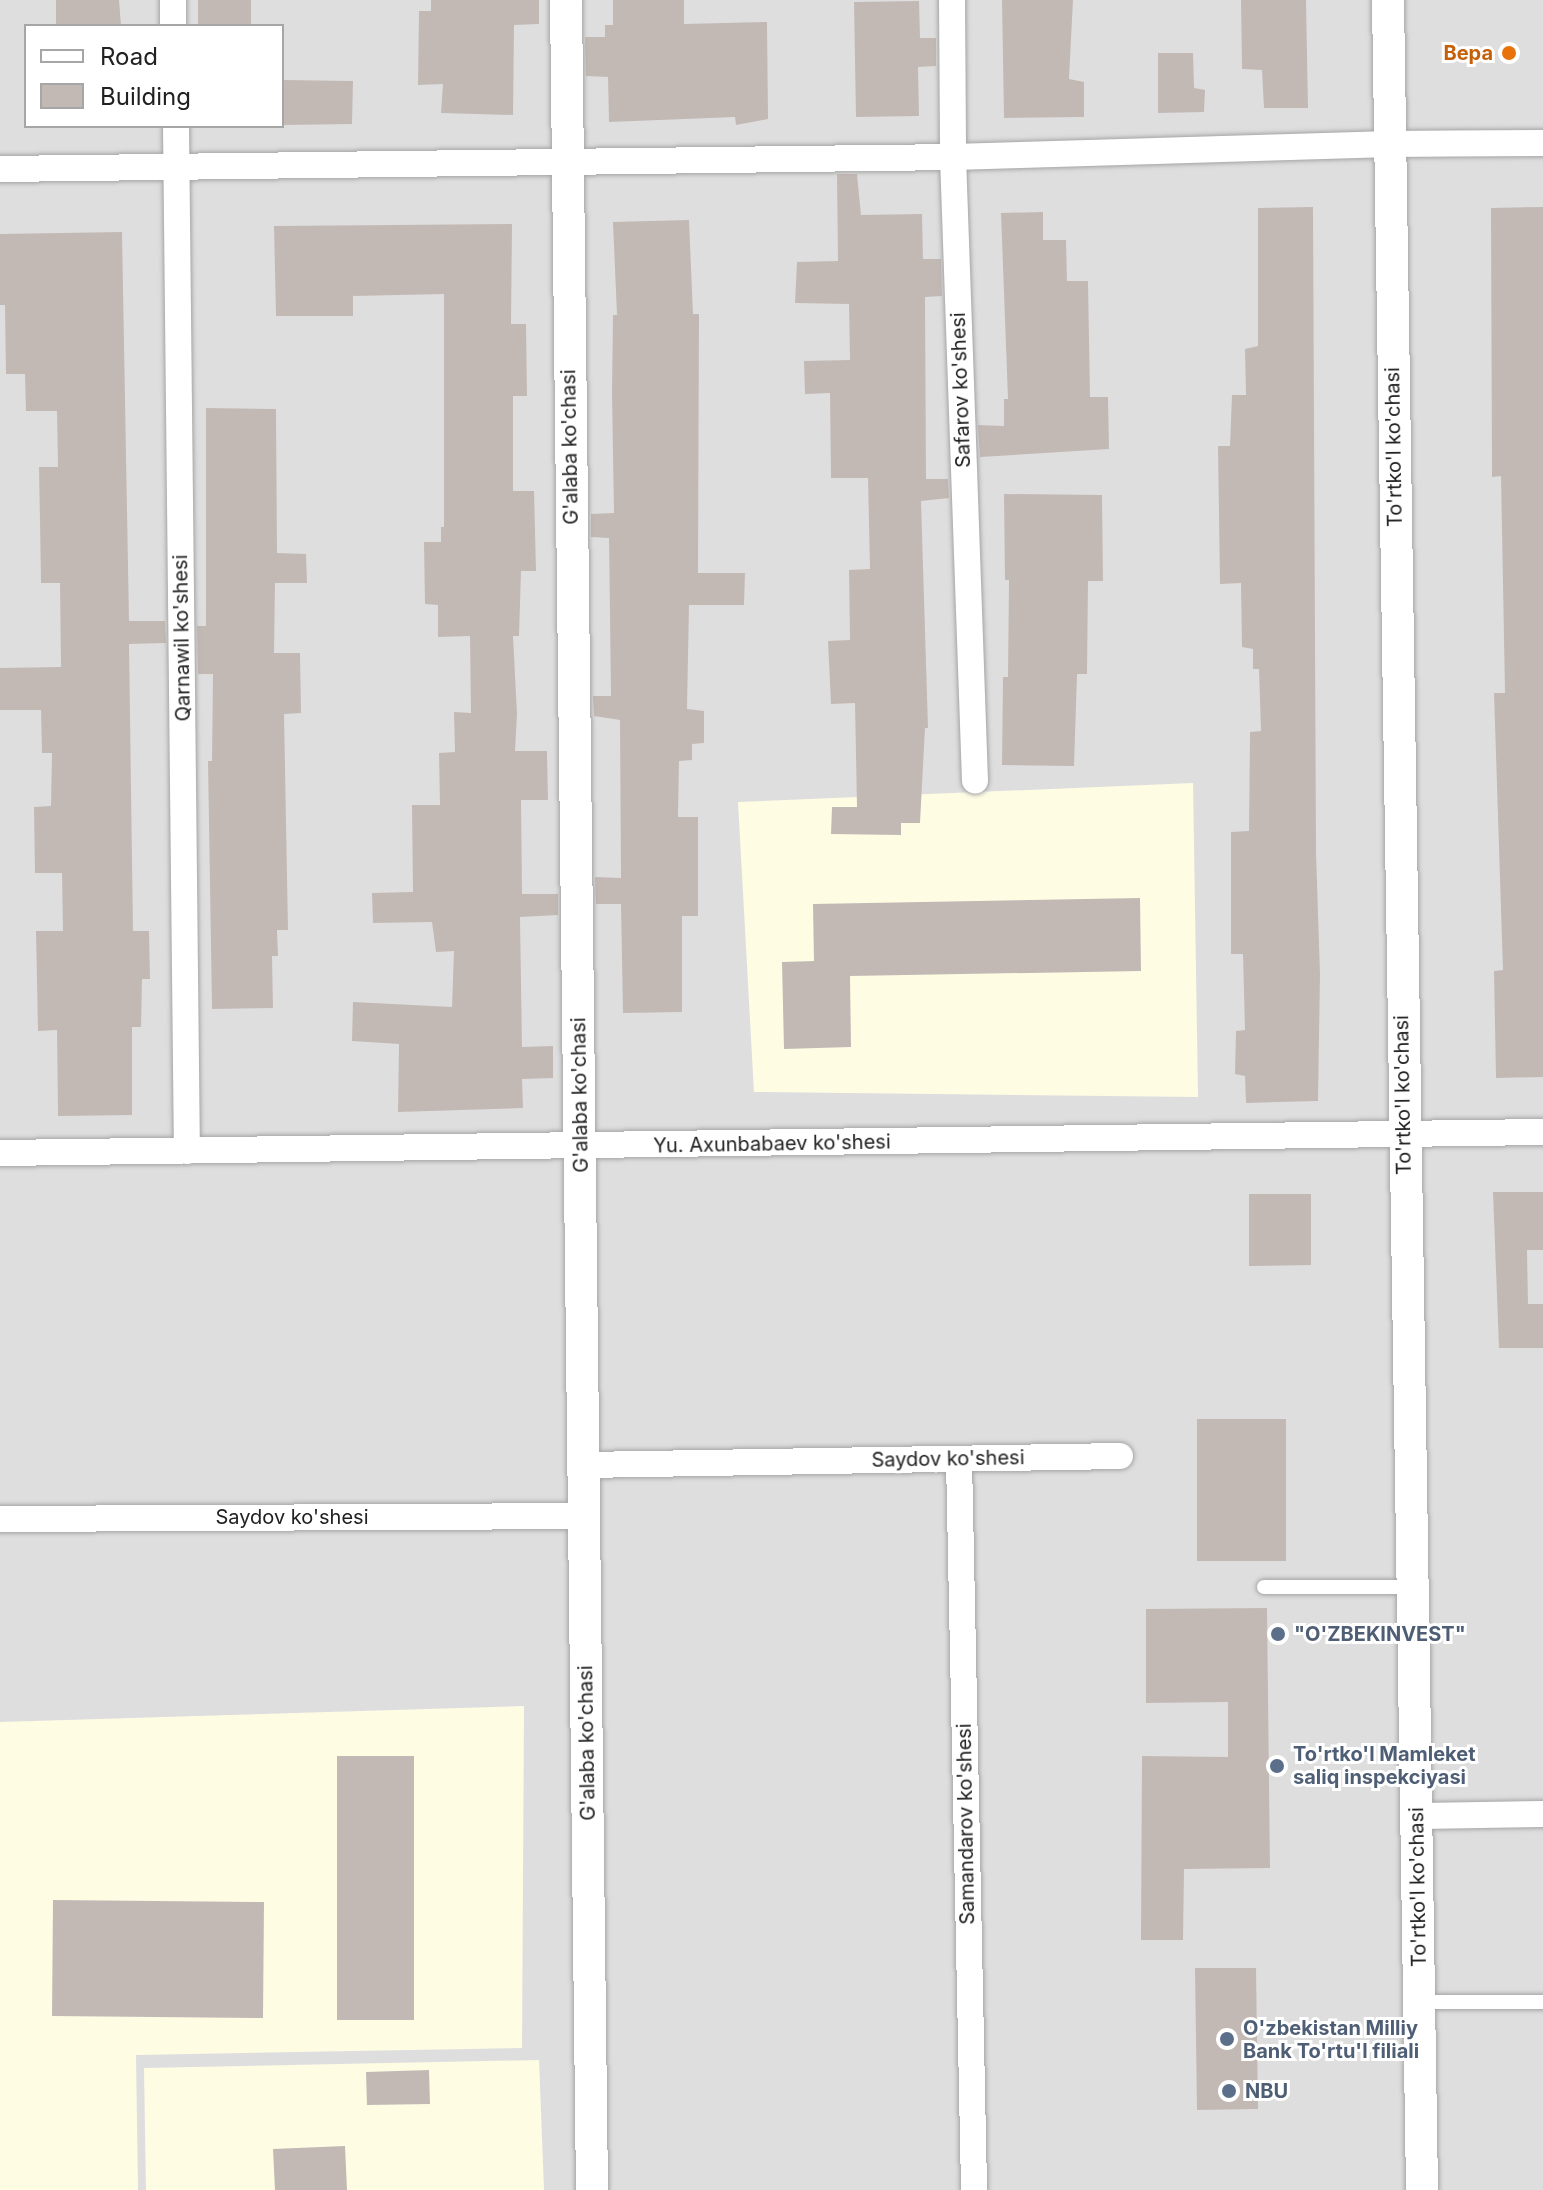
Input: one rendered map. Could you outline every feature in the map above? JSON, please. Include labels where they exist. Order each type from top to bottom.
[{"type":"street","points":[[173,0],[173,24]]},
{"type":"street","name":"G'alaba ko'chasi","points":[[566,0],[565,160],[581,1146],[592,2190]]},
{"type":"street","name":"Safarov ko'shesi","points":[[952,0],[953,157],[975,781]]},
{"type":"street","name":"To'rtko'l ko'chasi","points":[[1388,0],[1403,1136],[1418,1816],[1422,2190]]},
{"type":"street","name":"Qarnawil ko'shesi","points":[[176,128],[187,1151]]},
{"type":"street","points":[[0,169],[953,157],[1391,144],[1543,143]]},
{"type":"street","name":"Yu. Axunbabaev ko'shesi","points":[[0,1153],[1543,1132]]},
{"type":"street","name":"Saydov ko'shesi","points":[[584,1465],[1120,1456]]},
{"type":"street","name":"Samandarov ko'shesi","points":[[959,1459],[974,2190]]},
{"type":"street","name":"Saydov ko'shesi","points":[[0,1519],[585,1516]]},
{"type":"street","points":[[1418,1816],[1543,1814]]},
{"type":"lane","points":[[1264,1587],[1413,1587]]},
{"type":"lane","points":[[1420,2002],[1543,2002]]},
{"type":"shaded area","points":[[0,0],[1543,0],[1543,2190],[0,2190]]},
{"type":"shaded area","points":[[1193,783],[1198,1097],[754,1092],[738,802]]},
{"type":"shaded area","points":[[524,1706],[522,2048],[136,2055],[138,2190],[0,2190],[0,1722]]},
{"type":"shaded area","points":[[539,2060],[544,2190],[146,2190],[144,2068]]},
{"type":"building","points":[[56,0],[119,0],[121,24],[56,24]]},
{"type":"building","points":[[198,0],[251,0],[251,24],[198,24]]},
{"type":"building","points":[[431,0],[539,0],[539,24],[514,25],[513,115],[441,113],[443,84],[418,85],[419,11],[431,11]]},
{"type":"building","points":[[613,0],[684,0],[684,24],[767,22],[768,119],[736,125],[735,117],[609,122],[608,77],[586,76],[585,37],[605,37],[605,25],[613,25]]},
{"type":"building","points":[[1002,0],[1073,0],[1069,79],[1084,82],[1084,117],[1004,118]]},
{"type":"building","points":[[1241,0],[1306,0],[1308,108],[1264,108],[1262,70],[1242,69]]},
{"type":"building","points":[[919,1],[920,38],[936,38],[936,66],[918,67],[919,116],[856,117],[854,2]]},
{"type":"building","points":[[1158,53],[1193,53],[1194,88],[1205,90],[1204,112],[1158,113]]},
{"type":"building","points":[[284,80],[353,81],[352,124],[284,125]]},
{"type":"building","points":[[837,174],[857,174],[861,215],[922,214],[923,259],[941,259],[942,296],[925,297],[926,479],[948,479],[949,498],[921,501],[928,728],[925,728],[920,823],[901,823],[901,835],[831,834],[832,807],[857,807],[855,703],[831,704],[828,641],[850,640],[849,570],[870,569],[868,478],[831,478],[830,393],[805,394],[804,361],[850,360],[849,304],[795,303],[797,262],[838,261]]},
{"type":"building","points":[[1313,207],[1316,852],[1320,974],[1318,1101],[1246,1103],[1245,1076],[1235,1074],[1236,1031],[1245,1030],[1243,954],[1231,954],[1231,832],[1249,831],[1250,732],[1261,731],[1259,669],[1253,669],[1253,649],[1242,647],[1241,583],[1220,584],[1218,446],[1230,446],[1232,395],[1246,395],[1245,349],[1258,346],[1258,208]]},
{"type":"building","points":[[1543,207],[1543,1077],[1496,1078],[1494,971],[1503,970],[1494,693],[1505,693],[1501,476],[1492,477],[1491,208]]},
{"type":"building","points":[[1043,212],[1043,240],[1066,240],[1067,281],[1088,281],[1090,397],[1108,397],[1109,449],[980,457],[978,425],[1004,426],[1004,399],[1008,399],[1001,213]]},
{"type":"building","points":[[689,220],[693,314],[699,314],[698,573],[745,573],[744,605],[689,605],[687,709],[704,711],[704,743],[692,744],[692,760],[679,761],[678,817],[698,817],[698,916],[682,916],[682,1012],[623,1013],[621,904],[596,904],[595,877],[621,878],[620,720],[594,716],[593,696],[611,696],[609,538],[591,537],[591,514],[614,513],[613,315],[617,315],[613,222]]},
{"type":"building","points":[[512,224],[511,324],[526,324],[527,396],[513,396],[513,491],[534,491],[536,571],[521,571],[519,636],[513,636],[517,714],[515,751],[547,751],[548,800],[521,800],[522,894],[558,894],[558,915],[520,917],[522,1047],[553,1046],[553,1078],[522,1079],[523,1108],[398,1112],[399,1044],[352,1041],[353,1002],[452,1007],[454,951],[436,952],[432,922],[373,923],[372,893],[413,892],[412,805],[440,805],[439,753],[455,752],[454,712],[471,713],[470,636],[438,637],[438,605],[425,604],[424,542],[441,542],[441,527],[444,527],[444,294],[353,296],[353,316],[276,316],[274,226]]},
{"type":"building","points":[[122,232],[129,621],[165,621],[166,643],[129,644],[133,931],[149,931],[150,979],[142,979],[141,1027],[132,1027],[132,1115],[58,1116],[57,1030],[38,1031],[36,931],[63,931],[62,873],[35,873],[34,807],[51,806],[52,753],[42,753],[41,710],[0,710],[0,668],[61,667],[60,583],[41,583],[39,467],[58,467],[57,411],[26,411],[25,374],[6,374],[5,305],[0,305],[0,234]]},
{"type":"building","points":[[206,408],[276,409],[277,553],[306,554],[307,583],[275,583],[274,653],[300,653],[301,713],[284,714],[288,930],[277,930],[278,956],[272,956],[273,1008],[212,1009],[208,761],[212,761],[213,674],[198,674],[197,626],[206,626]]},
{"type":"building","points":[[1004,494],[1102,495],[1103,581],[1088,581],[1087,674],[1077,674],[1074,766],[1002,765],[1003,677],[1008,677],[1009,580],[1005,580]]},
{"type":"building","points":[[1140,898],[1141,971],[850,976],[851,1047],[784,1049],[782,962],[814,961],[813,904]]},
{"type":"building","points":[[1493,1192],[1543,1192],[1543,1250],[1527,1250],[1528,1304],[1543,1304],[1543,1348],[1499,1348]]},
{"type":"building","points":[[1249,1194],[1311,1194],[1311,1265],[1249,1266]]},
{"type":"building","points":[[1197,1419],[1286,1419],[1286,1561],[1197,1561]]},
{"type":"building","points":[[1267,1608],[1270,1868],[1184,1869],[1183,1940],[1141,1940],[1142,1756],[1228,1757],[1228,1702],[1146,1703],[1146,1609]]},
{"type":"building","points":[[337,1756],[414,1756],[414,2020],[337,2020]]},
{"type":"building","points":[[53,1900],[264,1902],[263,2018],[52,2016]]},
{"type":"building","name":"O'zbekistan Milliy Bank To'rtu'l filiali","points":[[1195,1968],[1256,1968],[1258,2109],[1197,2110]]},
{"type":"building","points":[[429,2070],[430,2104],[367,2105],[366,2072]]},
{"type":"building","points":[[345,2146],[347,2190],[275,2190],[273,2149]]},
{"type":"place","name":"Вера","points":[[1509,53]]},
{"type":"place","name":"\"O'ZBEKINVEST\"","points":[[1278,1634]]},
{"type":"place","name":"To'rtko'l Mamleket saliq inspekciyasi","points":[[1277,1766]]},
{"type":"place","name":"O'zbekistan Milliy Bank To'rtu'l filiali","points":[[1227,2039]]},
{"type":"place","name":"NBU","points":[[1229,2091]]}]
